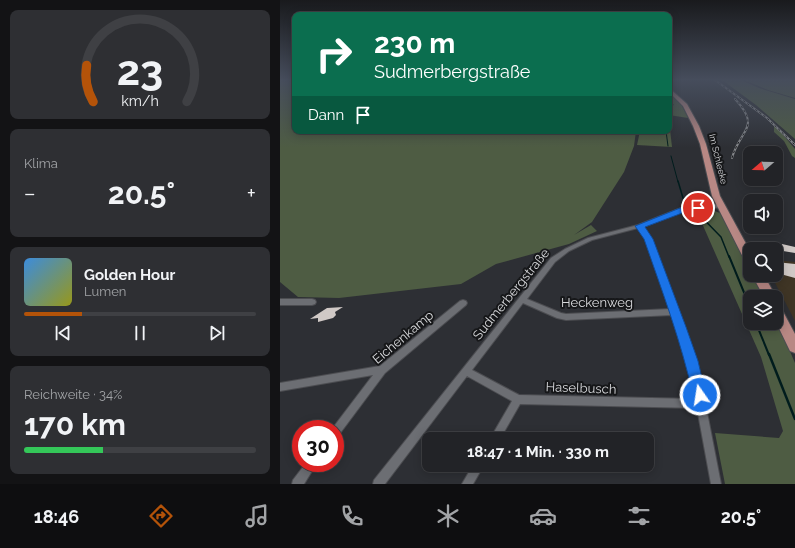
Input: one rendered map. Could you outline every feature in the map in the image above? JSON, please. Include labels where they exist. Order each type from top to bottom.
[{"type":"main road","name":"Im Schleeke","points":[[683,103],[696,126],[703,144],[713,188],[743,248]]},
{"type":"main road","points":[[783,323],[795,347]]},
{"type":"street","name":"Sudmerbergstraße","points":[[378,484],[554,260],[567,250],[590,239],[640,226],[688,208],[721,206]]},
{"type":"street","points":[[640,226],[648,239],[692,361],[702,404],[716,484]]},
{"type":"street","name":"Heckenweg","points":[[522,300],[560,316],[566,317],[675,312]]},
{"type":"street","points":[[280,302],[312,302]]},
{"type":"street","name":"Eichenkamp","points":[[344,421],[382,370],[463,304]]},
{"type":"street","points":[[280,387],[382,370]]},
{"type":"street","name":"Haselbusch","points":[[466,371],[518,399],[702,404]]},
{"type":"street","points":[[499,432],[518,399]]},
{"type":"street","points":[[296,484],[305,472]]},
{"type":"street","points":[[467,484],[475,472]]},
{"type":"shaded area","points":[[783,261],[795,262],[795,321],[783,298],[783,290],[779,290],[775,282],[783,282]]},
{"type":"green space","points":[[280,103],[292,103],[292,134],[636,134],[634,146],[624,172],[592,222],[574,235],[591,225],[597,231],[569,244],[496,264],[461,284],[339,298],[298,297],[280,282]]},
{"type":"green space","points":[[672,103],[680,103],[688,118],[672,115]]},
{"type":"green space","points":[[753,103],[795,103],[795,139]]},
{"type":"green space","points":[[774,124],[795,149],[795,158],[792,156],[784,141],[774,132]]},
{"type":"green space","points":[[639,134],[671,134],[672,147],[637,145]]},
{"type":"green space","points":[[712,210],[720,213],[743,257],[743,282],[756,282],[760,290],[743,290],[743,316],[697,212]]},
{"type":"green space","points":[[749,330],[781,330],[795,363],[795,484],[725,484],[715,433],[779,438],[783,431],[761,357]]},
{"type":"building","points":[[783,244],[795,247],[795,253],[783,251]]},
{"type":"building","points":[[783,263],[795,264],[795,278],[784,275]]},
{"type":"building","points":[[343,307],[335,312],[336,315],[333,318],[318,322],[318,318],[310,319],[327,308]]},
{"type":"waterway","points":[[672,104],[672,108]]},
{"type":"waterway","points":[[666,134],[668,146]]},
{"type":"waterway","points":[[671,156],[678,182]]},
{"type":"waterway","points":[[678,181],[683,198],[721,237],[729,257]]},
{"type":"waterway","points":[[729,256],[743,290]]},
{"type":"waterway","points":[[759,330],[769,355]]},
{"type":"waterway","points":[[769,354],[795,419]]},
{"type":"railway","points":[[732,158],[748,123],[747,116],[738,103]]},
{"type":"railway","points":[[746,103],[767,118],[795,145]]},
{"type":"route","points":[[698,208],[688,208],[640,226],[648,239],[681,327],[692,361],[700,395]]}]
